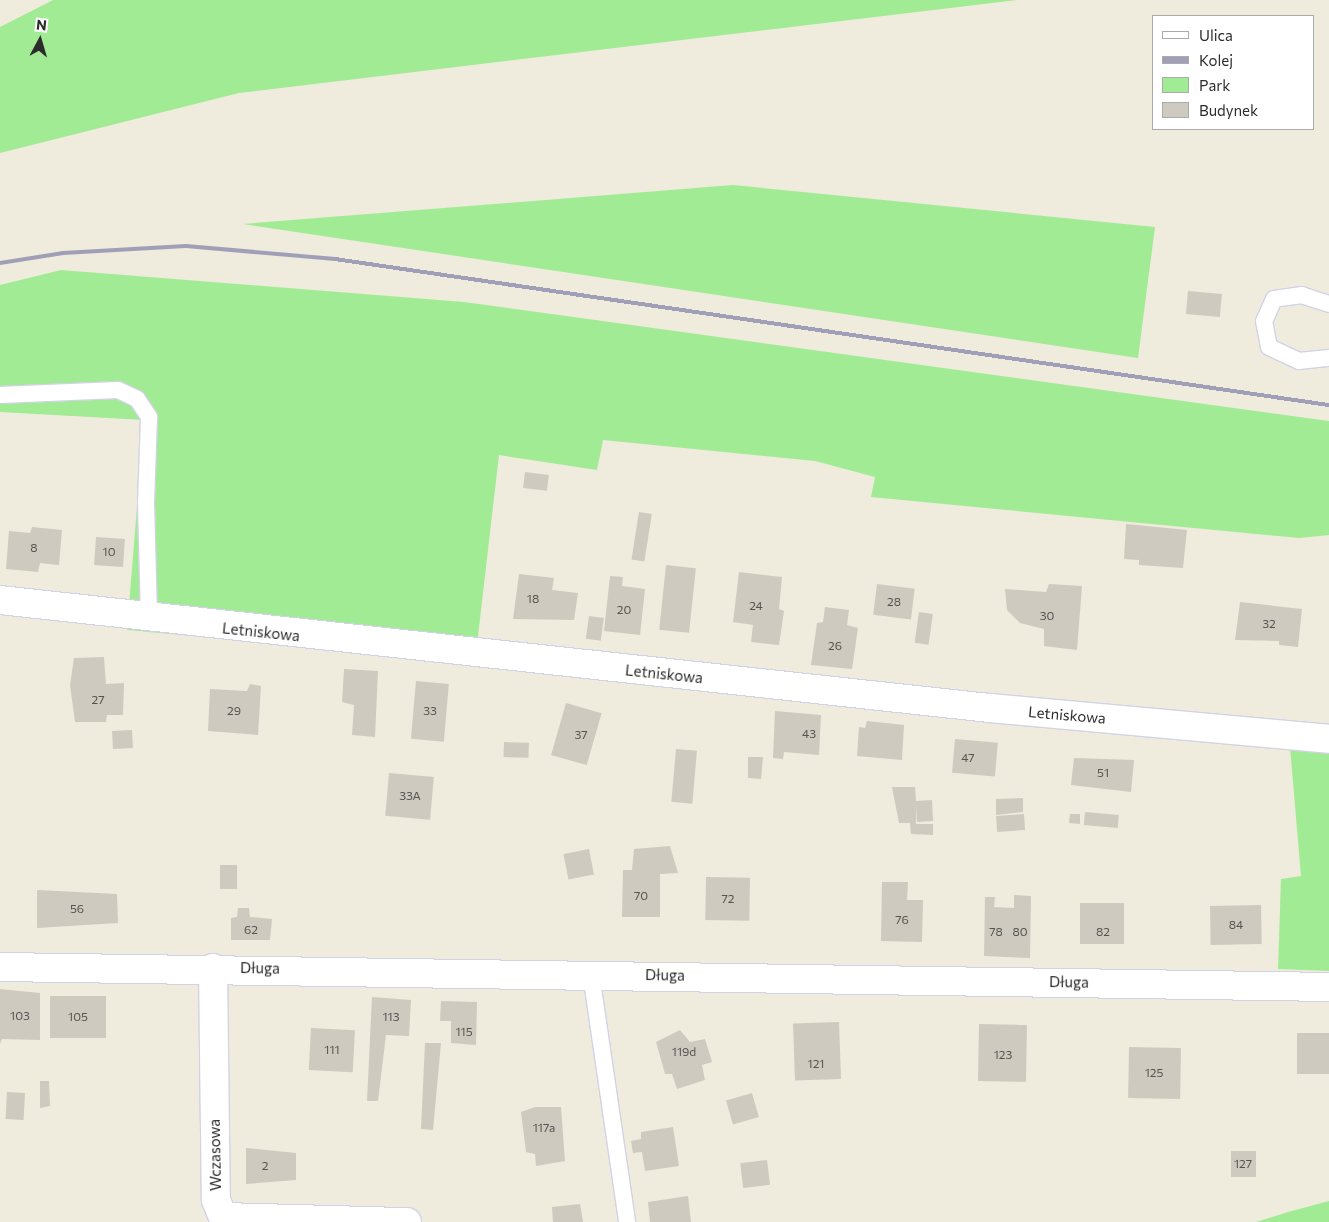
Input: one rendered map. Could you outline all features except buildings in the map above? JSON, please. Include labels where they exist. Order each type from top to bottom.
[{"type":"street","name":"Letniskowa","points":[[0,600],[149,620],[1329,739]]},
{"type":"street","name":"Długa","points":[[0,967],[214,968],[1329,987]]},
{"type":"street","name":"Wczasowa","points":[[214,968],[216,1200],[223,1217],[407,1222]]},
{"type":"lane","points":[[1329,304],[1302,295],[1274,299],[1264,321],[1270,347],[1299,361],[1329,358]]},
{"type":"lane","points":[[0,395],[118,390],[137,399],[150,417],[146,502],[149,620]]},
{"type":"lane","points":[[591,974],[627,1222]]},
{"type":"green space","points":[[53,0],[1017,0],[239,93],[0,153],[0,27]]},
{"type":"green space","points":[[733,185],[1155,227],[1138,358],[243,224]]},
{"type":"green space","points":[[61,270],[464,302],[1329,421],[1329,535],[1299,538],[871,497],[875,477],[815,461],[603,440],[597,470],[499,455],[475,662],[127,630],[144,420],[0,412],[0,285]]},
{"type":"green space","points":[[1290,747],[1329,750],[1329,971],[1278,969],[1281,879],[1301,876]]},
{"type":"green space","points":[[1329,1201],[1329,1222],[1256,1222],[1288,1212]]},
{"type":"railway","points":[[0,263],[63,253],[186,246],[335,259],[1329,405]]}]
